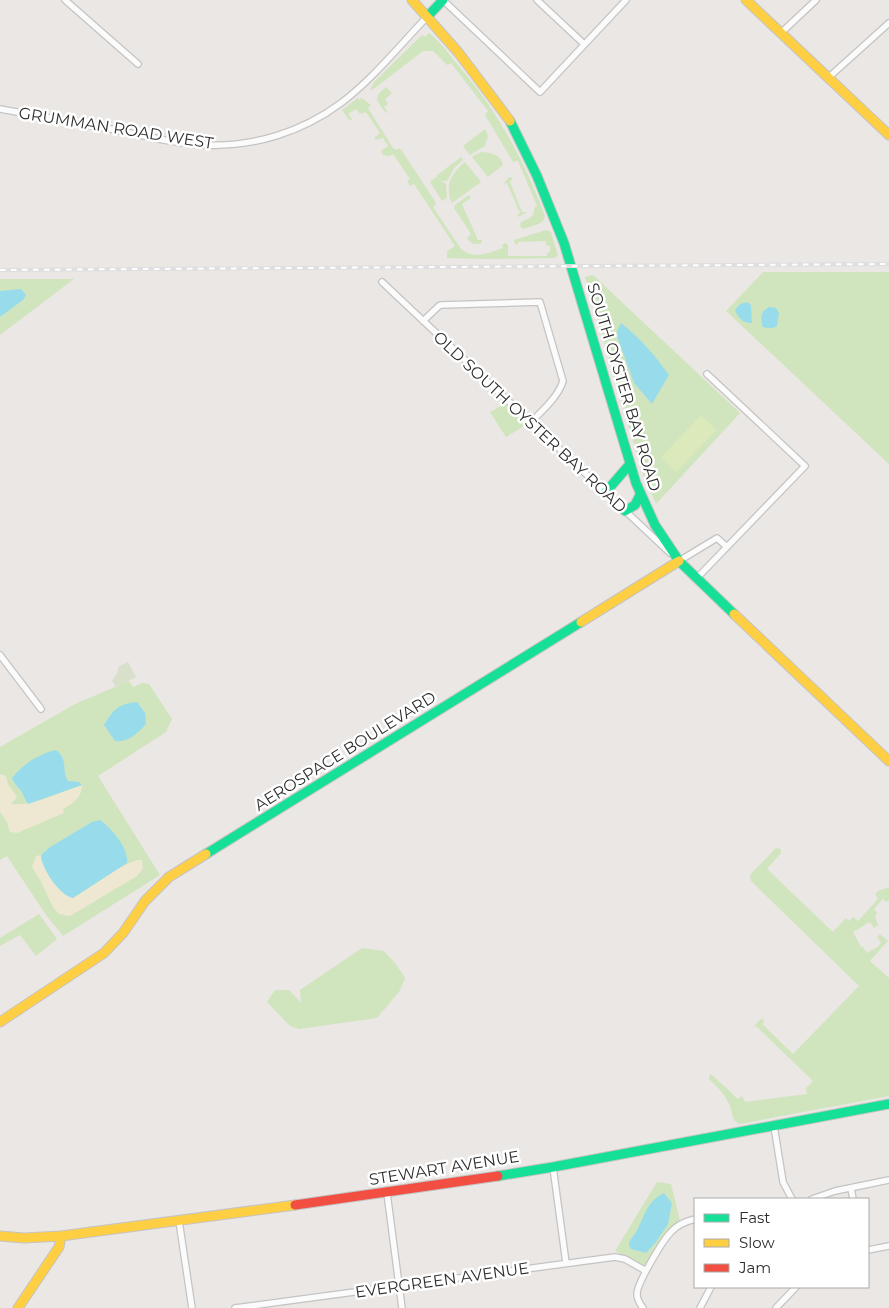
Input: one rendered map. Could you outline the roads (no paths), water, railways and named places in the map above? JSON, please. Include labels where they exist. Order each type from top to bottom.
[{"type":"main road","name":"SOUTH OYSTER BAY ROAD","points":[[412,0],[463,58],[508,118],[537,176],[564,243],[640,495],[655,525],[679,561],[889,761]]},
{"type":"main road","points":[[427,17],[443,0]]},
{"type":"main road","points":[[746,0],[889,135]]},
{"type":"main road","points":[[605,493],[630,464]]},
{"type":"main road","points":[[625,511],[635,505],[640,495]]},
{"type":"main road","name":"AEROSPACE BOULEVARD","points":[[0,1022],[104,953],[123,933],[145,901],[169,878],[679,561]]},
{"type":"main road","name":"STEWART AVENUE","points":[[0,1236],[24,1238],[61,1236],[387,1192],[553,1167],[889,1104]]},
{"type":"main road","points":[[18,1308],[59,1247],[61,1236]]},
{"type":"street","points":[[65,0],[138,64]]},
{"type":"street","points":[[443,0],[540,92],[626,0]]},
{"type":"street","points":[[537,0],[584,44]]},
{"type":"street","points":[[781,33],[816,0]]},
{"type":"street","name":"GRUMMAN ROAD WEST","points":[[0,109],[205,145],[255,142],[277,136],[304,125],[340,104],[361,86],[427,17]]},
{"type":"street","points":[[828,78],[889,22]]},
{"type":"street","name":"OLD SOUTH OYSTER BAY ROAD","points":[[382,282],[679,561]]},
{"type":"street","points":[[424,321],[440,305],[540,302],[563,381],[561,389],[531,422]]},
{"type":"street","points":[[697,578],[805,466],[707,374]]},
{"type":"street","name":"AEROSPACE BOULEVARD","points":[[679,561],[716,538],[727,547]]},
{"type":"street","points":[[1,659],[41,709]]},
{"type":"street","points":[[774,1126],[783,1182],[791,1198]]},
{"type":"street","points":[[553,1167],[566,1263]]},
{"type":"street","points":[[815,1198],[835,1191],[889,1180]]},
{"type":"street","points":[[851,1188],[853,1198]]},
{"type":"street","points":[[387,1192],[402,1308]]},
{"type":"street","points":[[641,1305],[636,1295],[638,1285],[646,1272],[671,1232],[684,1223],[694,1219]]},
{"type":"street","points":[[179,1221],[192,1308]]},
{"type":"street","points":[[869,1250],[889,1246]]},
{"type":"street","name":"EVERGREEN AVENUE","points":[[235,1308],[615,1257],[624,1259],[646,1272]]},
{"type":"street","points":[[700,1308],[710,1288]]},
{"type":"street","points":[[776,1308],[795,1288]]},
{"type":"water","points":[[21,289],[26,295],[23,300],[0,317],[0,291]]},
{"type":"water","points":[[747,302],[751,305],[752,323],[746,323],[742,320],[735,310],[740,304]]},
{"type":"water","points":[[769,307],[776,308],[779,313],[777,326],[765,328],[762,326],[761,320],[763,313]]},
{"type":"water","points":[[621,323],[647,347],[669,375],[652,404],[634,383],[618,339],[617,331]]},
{"type":"water","points":[[137,702],[145,713],[146,724],[128,739],[115,741],[104,725],[117,708],[125,704]]},
{"type":"water","points":[[56,750],[64,761],[68,781],[79,782],[82,785],[28,804],[12,778],[32,760]]},
{"type":"water","points":[[100,820],[110,828],[122,845],[127,857],[127,863],[73,898],[63,892],[52,881],[44,867],[41,855],[50,847],[92,822]]},
{"type":"water","points":[[664,1193],[672,1203],[668,1224],[646,1253],[631,1249],[629,1242],[647,1210],[653,1201]]},
{"type":"railway","points":[[0,270],[889,264]]}]
